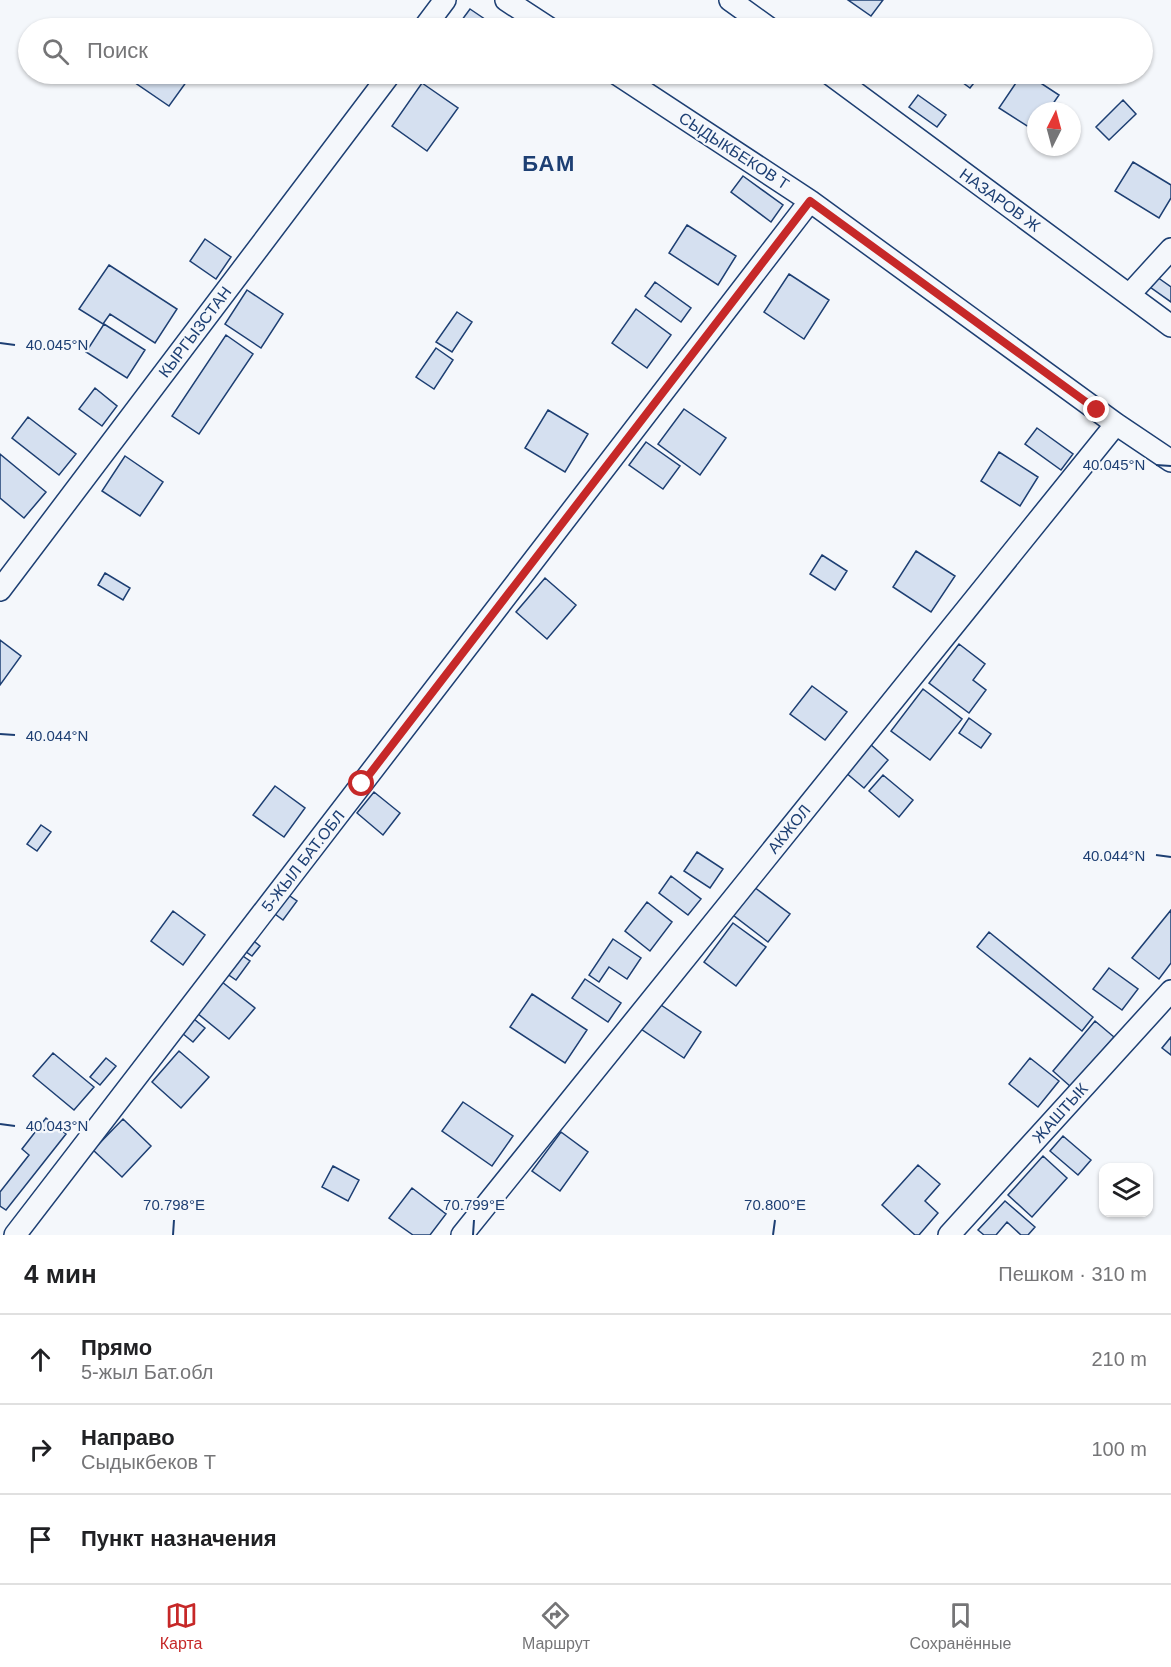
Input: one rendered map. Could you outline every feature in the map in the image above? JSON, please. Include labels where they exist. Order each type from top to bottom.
[{"type":"street","points":[[432,18],[445,0]]},
{"type":"street","points":[[506,0],[534,18]]},
{"type":"street","points":[[730,0],[755,18]]},
{"type":"street","name":"КЫРГЫЗСТАН","points":[[0,590],[382,84]]},
{"type":"street","name":"СЫДЫКБЕКОВ Т","points":[[632,84],[810,201],[1116,424],[1171,461]]},
{"type":"street","name":"НАЗАРОВ Ж","points":[[844,84],[1171,326]]},
{"type":"street","name":"5-ЖЫЛ БАТ.ОБЛ","points":[[15,1235],[810,201]]},
{"type":"street","points":[[1129,295],[1171,249]]},
{"type":"street","name":"АКЖОЛ","points":[[462,1235],[1116,424]]},
{"type":"street","name":"ЖАШТЫК","points":[[949,1235],[1171,991]]},
{"type":"building","points":[[848,0],[883,0],[871,16]]},
{"type":"building","points":[[470,9],[483,18],[463,18]]},
{"type":"building","points":[[137,84],[185,84],[169,106]]},
{"type":"building","points":[[421,84],[458,108],[427,151],[392,126]]},
{"type":"building","points":[[1015,84],[1042,84],[1059,95],[1054,102],[1027,102],[1027,126],[999,108]]},
{"type":"building","points":[[918,95],[946,115],[937,127],[909,107]]},
{"type":"building","points":[[1123,100],[1136,114],[1109,140],[1096,127]]},
{"type":"building","points":[[1133,162],[1171,185],[1171,198],[1159,218],[1115,191]]},
{"type":"building","points":[[743,176],[783,205],[771,222],[731,192]]},
{"type":"building","points":[[687,225],[736,256],[718,285],[669,253]]},
{"type":"building","points":[[205,239],[231,257],[216,279],[190,261]]},
{"type":"building","points":[[109,265],[177,309],[155,343],[110,314],[103,324],[79,309]]},
{"type":"building","points":[[789,274],[829,300],[804,339],[764,312]]},
{"type":"building","points":[[1157,277],[1171,287],[1171,302],[1150,287]]},
{"type":"building","points":[[655,282],[691,308],[681,322],[645,296]]},
{"type":"building","points":[[247,290],[283,314],[261,348],[225,324]]},
{"type":"building","points":[[636,309],[671,335],[647,368],[612,343]]},
{"type":"building","points":[[457,312],[472,322],[452,352],[436,342]]},
{"type":"building","points":[[104,324],[145,350],[127,378],[86,352]]},
{"type":"building","points":[[226,335],[253,354],[199,434],[172,416]]},
{"type":"building","points":[[436,348],[453,360],[434,389],[416,377]]},
{"type":"building","points":[[95,388],[117,406],[102,426],[79,409]]},
{"type":"building","points":[[684,409],[726,438],[700,475],[658,444]]},
{"type":"building","points":[[548,410],[588,434],[565,472],[525,448]]},
{"type":"building","points":[[28,417],[76,454],[59,475],[12,438]]},
{"type":"building","points":[[1037,428],[1073,454],[1061,470],[1025,444]]},
{"type":"building","points":[[646,442],[680,466],[663,489],[629,465]]},
{"type":"building","points":[[999,452],[1038,477],[1020,506],[981,481]]},
{"type":"building","points":[[0,454],[46,492],[24,518],[0,498]]},
{"type":"building","points":[[125,456],[163,482],[140,516],[102,491]]},
{"type":"building","points":[[916,551],[955,576],[931,612],[893,587]]},
{"type":"building","points":[[822,555],[847,571],[835,590],[810,574]]},
{"type":"building","points":[[105,573],[130,588],[123,600],[98,585]]},
{"type":"building","points":[[545,578],[576,605],[547,639],[516,612]]},
{"type":"building","points":[[0,640],[21,656],[0,685]]},
{"type":"building","points":[[959,644],[985,664],[973,680],[986,690],[969,713],[929,683]]},
{"type":"building","points":[[812,686],[847,712],[825,740],[790,714]]},
{"type":"building","points":[[923,689],[962,719],[930,760],[891,731]]},
{"type":"building","points":[[969,718],[991,734],[981,748],[959,733]]},
{"type":"building","points":[[870,744],[888,760],[864,788],[845,772]]},
{"type":"building","points":[[883,775],[913,800],[899,817],[869,791]]},
{"type":"building","points":[[275,786],[305,808],[284,837],[253,815]]},
{"type":"building","points":[[374,792],[400,813],[383,835],[357,813]]},
{"type":"building","points":[[41,825],[51,832],[37,851],[27,844]]},
{"type":"building","points":[[697,852],[723,869],[710,888],[684,871]]},
{"type":"building","points":[[671,876],[701,899],[688,915],[659,893]]},
{"type":"building","points":[[754,887],[790,914],[768,942],[733,915]]},
{"type":"building","points":[[284,892],[297,901],[283,920],[271,911]]},
{"type":"building","points":[[647,902],[672,922],[650,951],[625,931]]},
{"type":"building","points":[[1171,910],[1171,963],[1159,979],[1132,958]]},
{"type":"building","points":[[173,911],[205,935],[183,965],[151,941]]},
{"type":"building","points":[[733,923],[766,947],[736,986],[704,962]]},
{"type":"building","points":[[989,932],[1093,1017],[1082,1031],[977,947]]},
{"type":"building","points":[[250,938],[260,946],[252,956],[242,949]]},
{"type":"building","points":[[613,939],[641,958],[627,979],[609,967],[599,982],[589,975]]},
{"type":"building","points":[[237,952],[250,961],[236,980],[223,971]]},
{"type":"building","points":[[1109,968],[1138,989],[1122,1010],[1093,989]]},
{"type":"building","points":[[217,978],[255,1008],[229,1039],[192,1009]]},
{"type":"building","points":[[585,979],[621,1003],[608,1022],[572,998]]},
{"type":"building","points":[[532,994],[587,1030],[565,1063],[510,1027]]},
{"type":"building","points":[[658,1003],[701,1032],[684,1058],[641,1029]]},
{"type":"building","points":[[189,1015],[205,1028],[193,1042],[177,1029]]},
{"type":"building","points":[[1095,1021],[1114,1037],[1071,1087],[1053,1071]]},
{"type":"building","points":[[1171,1037],[1171,1055],[1162,1048]]},
{"type":"building","points":[[179,1051],[209,1077],[181,1108],[152,1082]]},
{"type":"building","points":[[53,1053],[94,1087],[74,1110],[33,1076]]},
{"type":"building","points":[[106,1058],[116,1066],[100,1085],[90,1077]]},
{"type":"building","points":[[1030,1058],[1059,1081],[1038,1107],[1009,1084]]},
{"type":"building","points":[[463,1102],[513,1136],[492,1166],[442,1131]]},
{"type":"building","points":[[46,1118],[66,1134],[6,1210],[0,1206],[0,1192],[29,1155],[22,1149]]},
{"type":"building","points":[[123,1119],[151,1146],[122,1177],[93,1150]]},
{"type":"building","points":[[561,1132],[588,1152],[560,1191],[532,1171]]},
{"type":"building","points":[[1063,1136],[1091,1160],[1078,1175],[1050,1151]]},
{"type":"building","points":[[1043,1156],[1067,1178],[1032,1217],[1008,1195]]},
{"type":"building","points":[[918,1165],[940,1184],[925,1201],[938,1213],[919,1235],[915,1235],[882,1205]]},
{"type":"building","points":[[333,1166],[359,1180],[348,1201],[322,1187]]},
{"type":"building","points":[[412,1188],[446,1214],[430,1235],[413,1235],[389,1218]]},
{"type":"building","points":[[1005,1201],[1035,1227],[1028,1235],[1021,1235],[1007,1222],[996,1235],[984,1235],[978,1230]]},
{"type":"district","name":"БАМ","points":[[549,163]]},
{"type":"route","points":[[362,784],[810,201],[1097,410]]}]
